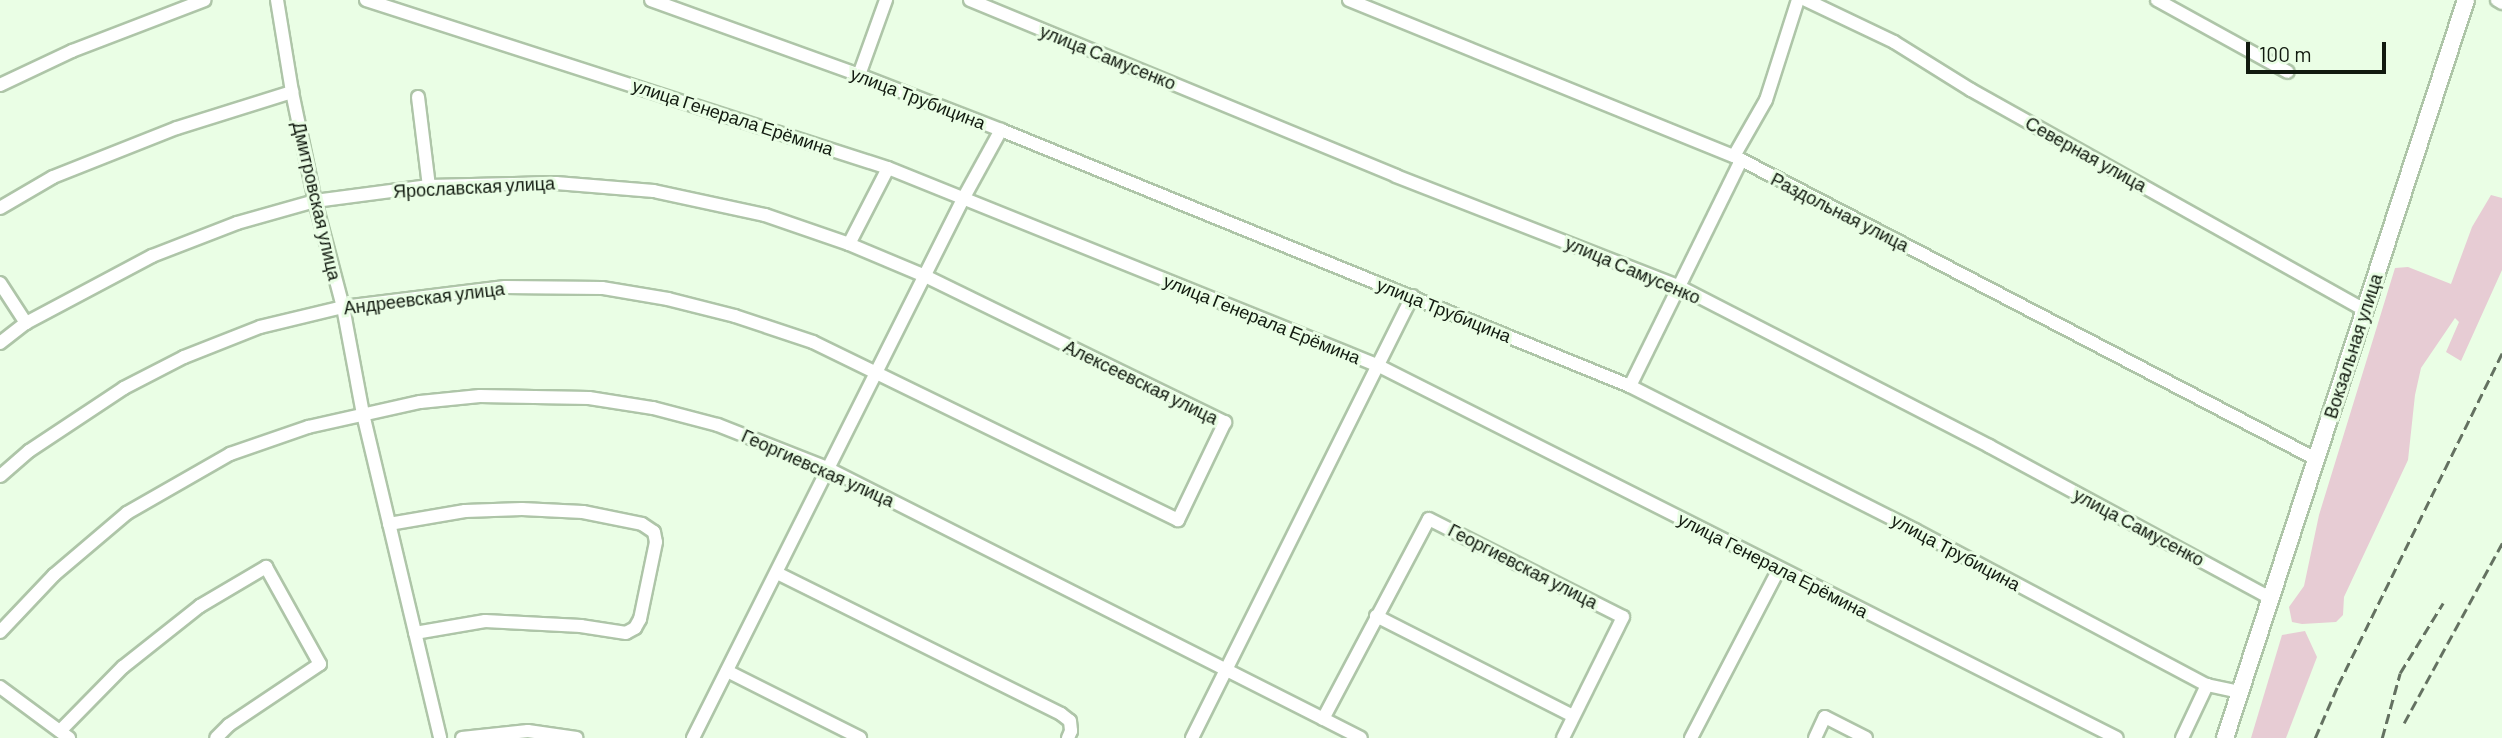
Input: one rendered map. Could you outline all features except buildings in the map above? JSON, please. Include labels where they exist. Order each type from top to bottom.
[{"type":"main road","name":"Вокзальная улица","points":[[2225,738],[2466,0]]},
{"type":"street","points":[[0,85],[72,51],[205,0]]},
{"type":"street","name":"улица Генерала Ерёмина","points":[[366,0],[888,167],[1379,366],[2117,738]]},
{"type":"street","name":"улица Трубицина","points":[[651,0],[859,75],[1000,130],[1630,386],[1915,530],[2207,685]]},
{"type":"street","points":[[859,75],[886,0]]},
{"type":"street","name":"улица Самусенко","points":[[970,0],[1396,176],[1680,287],[1989,446],[2270,598]]},
{"type":"street","name":"Раздольная улица","points":[[1349,0],[1737,158],[2316,459]]},
{"type":"street","points":[[1630,386],[1680,287],[1737,158],[1766,100],[1798,0]]},
{"type":"street","name":"Северная улица","points":[[1806,0],[1894,42],[1971,90],[2365,310]]},
{"type":"street","points":[[2157,0],[2288,72]]},
{"type":"street","points":[[2497,0],[2502,3]]},
{"type":"street","name":"Дмитровская улица","points":[[275,1],[315,201],[343,307],[363,414],[440,738]]},
{"type":"street","points":[[0,208],[52,177],[102,157],[177,128],[292,92]]},
{"type":"street","points":[[418,97],[429,186]]},
{"type":"street","points":[[694,738],[827,468],[1000,130]]},
{"type":"street","points":[[849,244],[888,167]]},
{"type":"street","name":"Ярославская улица","points":[[0,342],[26,323],[152,256],[237,223],[315,201],[429,186],[556,183],[654,191],[765,215],[849,244],[925,276]]},
{"type":"street","name":"Алексеевская улица","points":[[877,373],[1178,520],[1225,422],[925,276]]},
{"type":"street","points":[[0,283],[26,323]]},
{"type":"street","name":"Андреевская улица","points":[[0,476],[29,451],[124,388],[184,356],[260,327],[343,307],[505,287],[602,288],[668,299],[735,316],[813,342],[877,373]]},
{"type":"street","points":[[1192,738],[1412,296]]},
{"type":"street","name":"Георгиевская улица","points":[[0,632],[54,575],[127,513],[230,454],[308,428],[420,402],[480,396],[589,398],[653,408],[708,422],[827,468],[1361,738]]},
{"type":"street","points":[[388,524],[465,511],[522,509],[583,512],[642,524],[654,532],[656,542],[640,620],[635,628],[626,633],[581,626],[485,621],[415,633]]},
{"type":"street","name":"Георгиевская улица","points":[[1322,719],[1429,519],[1623,617],[1563,738]]},
{"type":"street","points":[[0,687],[64,735],[133,660],[200,606],[266,567],[320,664],[229,725],[216,738]]},
{"type":"street","points":[[1691,738],[1779,569]]},
{"type":"street","points":[[777,573],[1061,714],[1070,721],[1071,731],[1068,738]]},
{"type":"street","points":[[1376,616],[1573,716]]},
{"type":"street","points":[[727,671],[860,738]]},
{"type":"street","points":[[2182,738],[2207,685],[2240,692]]},
{"type":"street","points":[[1815,738],[1825,717],[1867,738]]},
{"type":"street","points":[[462,738],[528,731],[577,738]]},
{"type":"shaded area","points":[[2491,195],[2502,198],[2502,270],[2461,361],[2446,352],[2459,322],[2455,318],[2421,368],[2415,395],[2408,460],[2344,597],[2343,615],[2336,622],[2292,622],[2289,607],[2304,586],[2319,515],[2395,268],[2408,267],[2451,284],[2472,227]]},
{"type":"shaded area","points":[[2305,631],[2317,657],[2286,738],[2251,738],[2282,635]]},
{"type":"railway","points":[[2315,738],[2338,685],[2502,353]]},
{"type":"railway","points":[[2404,723],[2502,543]]},
{"type":"railway","points":[[2382,738],[2400,673],[2443,603]]}]
